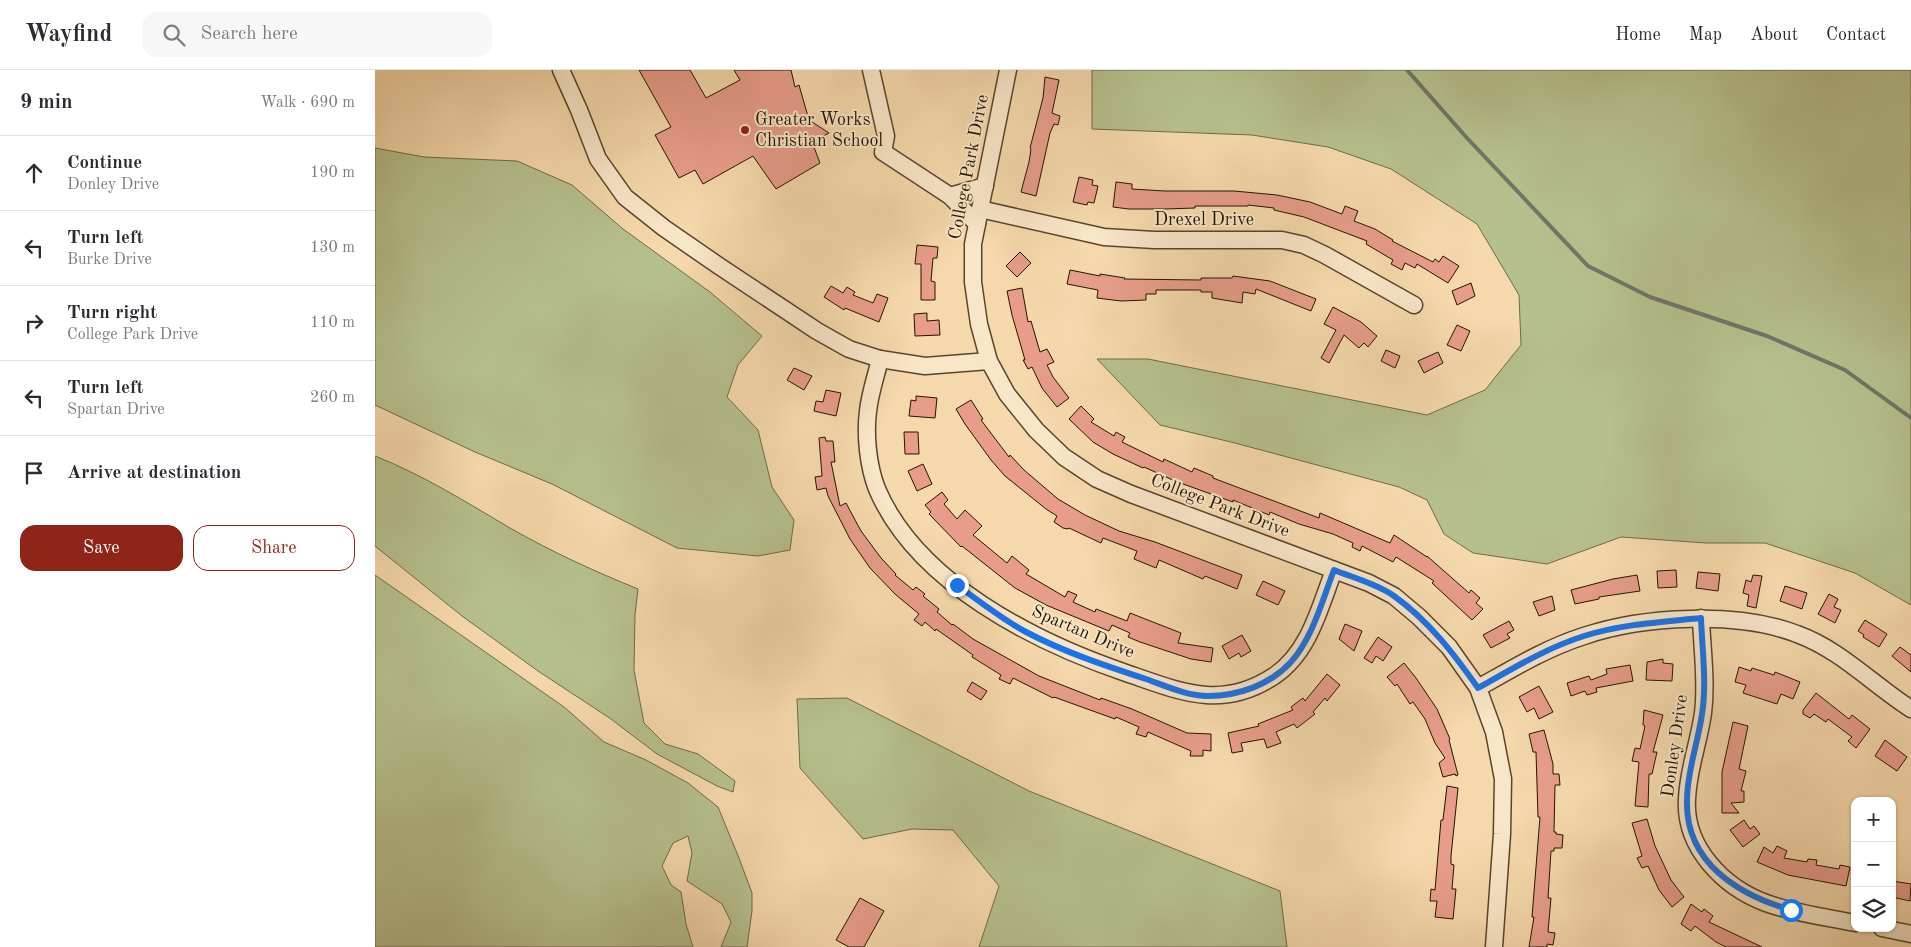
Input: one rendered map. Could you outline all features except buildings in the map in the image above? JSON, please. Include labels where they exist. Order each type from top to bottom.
[{"type":"street","points":[[561,70],[598,159],[625,198],[679,239],[817,331],[849,348],[880,359],[925,366],[989,361]]},
{"type":"street","points":[[871,70],[886,136],[883,152],[979,217]]},
{"type":"street","name":"College Park Drive","points":[[1008,70],[973,244],[973,282],[979,324],[989,361],[1007,394],[1036,430],[1064,457],[1097,478],[1131,494],[1369,583],[1394,596],[1419,617],[1449,648],[1478,688],[1494,732],[1503,779],[1502,834],[1494,947]]},
{"type":"street","points":[[950,196],[985,186]]},
{"type":"street","name":"Drexel Drive","points":[[979,217],[1105,236],[1155,240],[1281,240],[1304,245],[1414,305]]},
{"type":"street","name":"Spartan Drive","points":[[880,359],[868,411],[867,440],[877,488],[889,511],[915,547],[957,585],[1025,631],[1056,646],[1106,666],[1181,691],[1206,696],[1230,695],[1254,687],[1274,676],[1290,663],[1306,641],[1334,570]]},
{"type":"street","points":[[1478,688],[1540,654],[1584,636],[1639,624],[1701,618],[1754,623],[1797,634],[1853,665],[1911,709]]},
{"type":"street","name":"Donley Drive","points":[[1701,618],[1703,712],[1687,798],[1687,816],[1691,832],[1701,853],[1714,869],[1731,883],[1766,903],[1851,922]]},
{"type":"street","points":[[1896,931],[1911,934]]},
{"type":"green space","points":[[1092,70],[1911,70],[1911,605],[1855,573],[1765,543],[1706,543],[1621,537],[1547,564],[1473,553],[1444,534],[1427,500],[1399,487],[1160,425],[1097,359],[1148,359],[1427,415],[1485,390],[1521,345],[1519,295],[1477,224],[1391,169],[1328,147],[1252,135],[1092,129]]},
{"type":"green space","points":[[375,148],[424,157],[517,161],[572,185],[623,229],[710,292],[762,336],[738,365],[727,397],[758,430],[772,487],[794,520],[790,550],[758,556],[677,548],[552,484],[475,452],[375,405]]},
{"type":"green space","points":[[375,456],[427,480],[542,545],[638,589],[635,615],[634,670],[644,723],[665,744],[698,754],[735,781],[733,792],[717,786],[657,754],[611,719],[538,671],[462,616],[375,546]]},
{"type":"green space","points":[[375,575],[564,707],[604,742],[646,760],[688,783],[718,807],[752,893],[752,911],[747,947],[721,947],[731,922],[722,904],[687,881],[692,853],[688,836],[673,843],[662,866],[671,885],[681,892],[686,924],[693,947],[375,947]]},
{"type":"green space","points":[[847,698],[1029,791],[1280,891],[1287,947],[979,947],[999,886],[953,830],[912,829],[863,839],[800,768],[797,699]]},
{"type":"waterway","points":[[1407,70],[1467,138],[1588,266],[1650,297],[1767,336],[1845,370],[1911,418]]},
{"type":"place","name":"Greater Works Christian School","points":[[745,130]]},
{"type":"route","points":[[957,585],[1025,631],[1056,646],[1106,666],[1181,691],[1206,696],[1230,695],[1254,687],[1274,676],[1290,663],[1306,641],[1334,570],[1369,583],[1394,596],[1419,617],[1449,648],[1478,688],[1540,654],[1584,636],[1639,624],[1701,618],[1703,712],[1687,798],[1687,816],[1691,832],[1701,853],[1714,869],[1731,883],[1766,903],[1791,910]]}]
